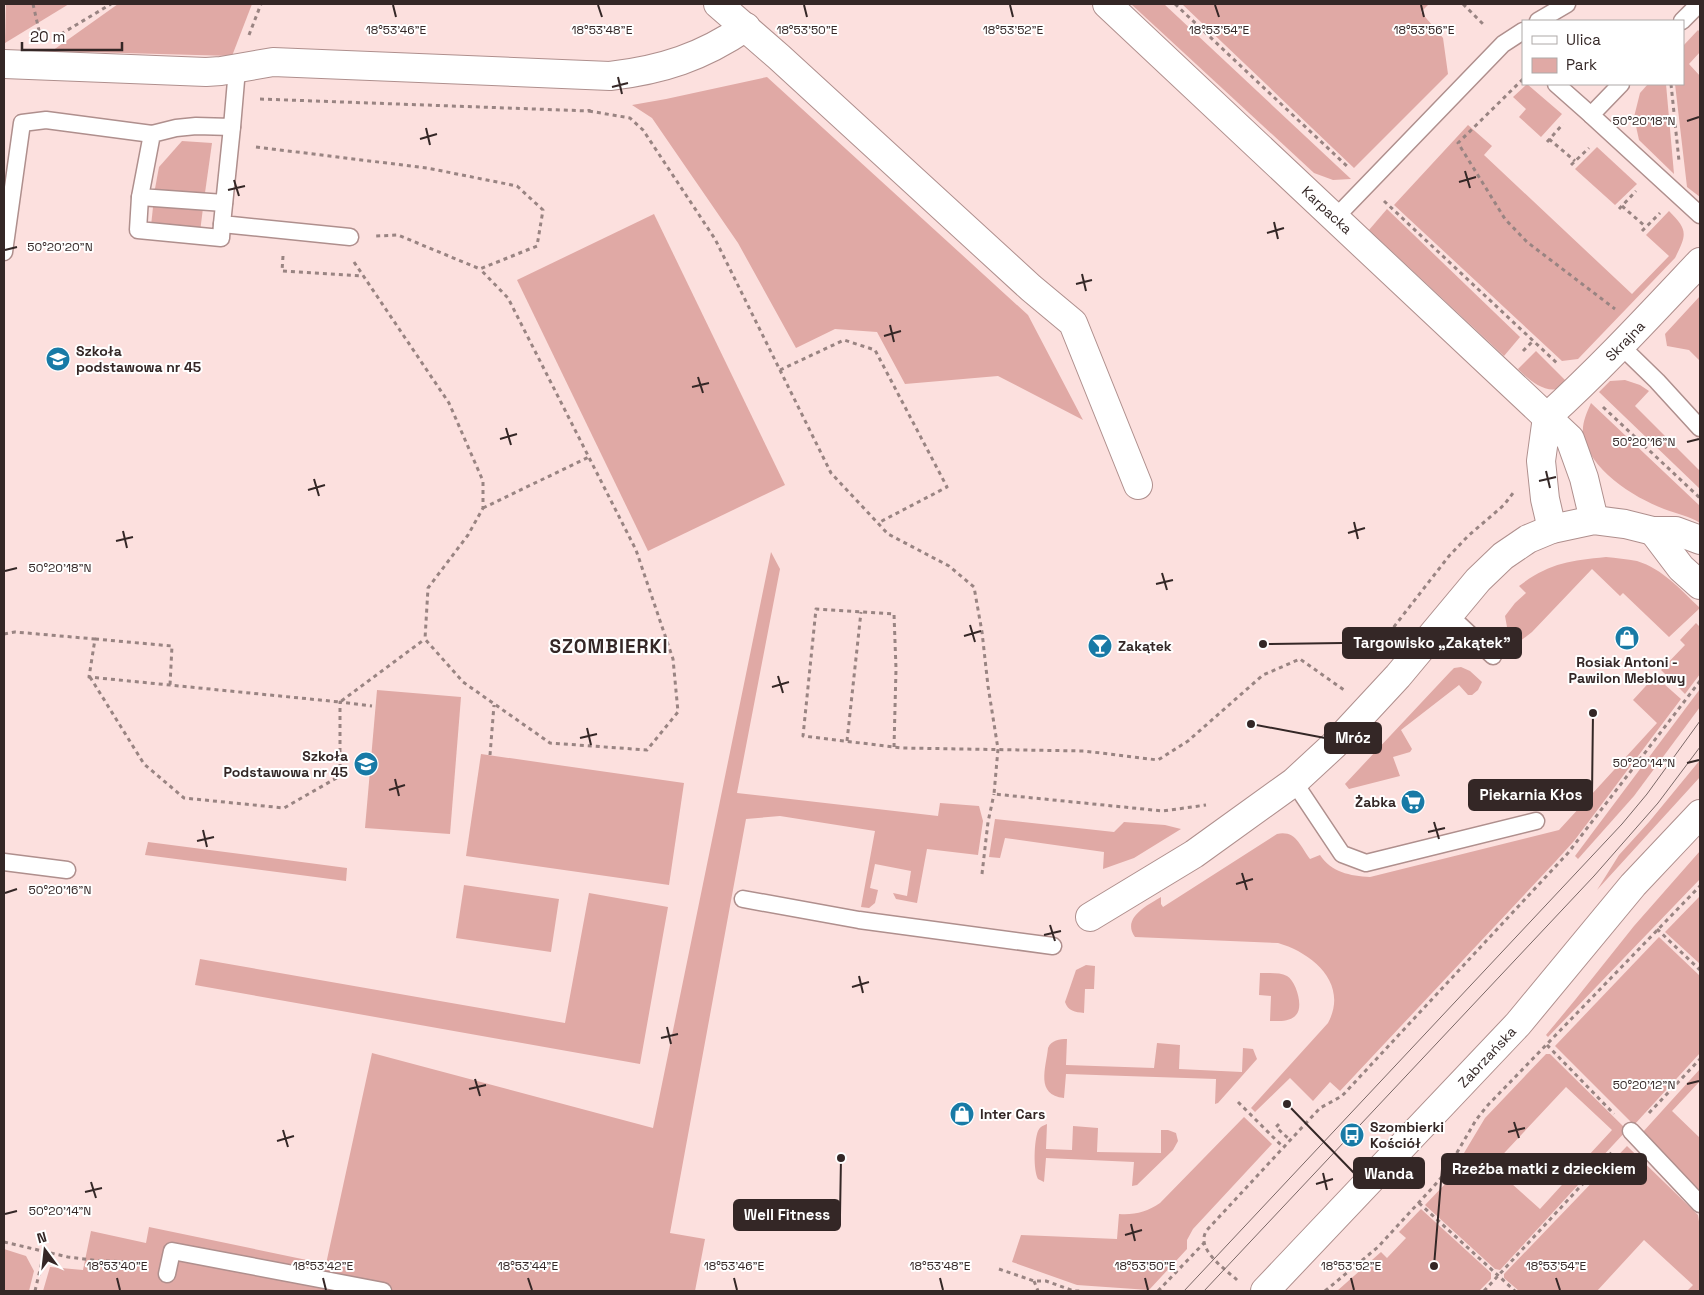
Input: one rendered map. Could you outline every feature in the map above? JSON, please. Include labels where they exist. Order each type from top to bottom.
[{"type":"street","points":[[718,4],[746,27],[1031,288],[1074,323],[1138,485]]},
{"type":"street","name":"Karpacka","points":[[1108,4],[1570,439],[1584,478],[1594,520]]},
{"type":"street","points":[[25,58],[206,72],[273,62],[610,76],[658,68],[694,57],[746,27]]},
{"type":"street","name":"Skrajna","points":[[1547,417],[1621,346],[1700,262]]},
{"type":"street","points":[[1547,417],[1541,461],[1545,499],[1552,529]]},
{"type":"street","points":[[1090,917],[1194,854],[1294,782],[1334,744],[1398,676],[1478,580],[1503,556],[1528,538],[1552,529],[1594,520],[1625,524],[1653,531],[1676,531],[1700,540]]},
{"type":"street","points":[[1653,531],[1681,568],[1700,585]]},
{"type":"street","name":"Zabrzańska","points":[[1253,1288],[1518,1024],[1634,885],[1700,814]]},
{"type":"lane","points":[[1540,20],[1567,4]]},
{"type":"lane","points":[[1683,20],[1699,4]]},
{"type":"lane","points":[[1336,218],[1366,184],[1503,44],[1522,32]]},
{"type":"lane","points":[[152,134],[140,197],[138,230],[221,238],[237,68]]},
{"type":"lane","points":[[1557,85],[1700,215]]},
{"type":"lane","points":[[1591,115],[1620,85]]},
{"type":"lane","points":[[4,252],[22,123],[46,120],[152,134],[176,128],[196,126],[231,135]]},
{"type":"lane","points":[[140,197],[224,203]]},
{"type":"lane","points":[[222,224],[344,237]]},
{"type":"lane","points":[[1621,346],[1657,381],[1700,428]]},
{"type":"lane","points":[[1448,614],[1493,656]]},
{"type":"lane","points":[[1294,782],[1342,854],[1366,863],[1536,821]]},
{"type":"lane","points":[[4,862],[67,870]]},
{"type":"lane","points":[[743,899],[859,920],[1053,946]]},
{"type":"lane","points":[[1630,1131],[1700,1204]]},
{"type":"lane","points":[[168,1274],[172,1251],[383,1291]]},
{"type":"path","points":[[25,58],[33,4]]},
{"type":"path","points":[[25,58],[111,4]]},
{"type":"path","points":[[1175,4],[1700,498]]},
{"type":"path","points":[[1463,4],[1503,44]]},
{"type":"path","points":[[1522,80],[1458,144],[1505,219],[1527,242],[1640,326]]},
{"type":"path","points":[[1671,85],[1683,199]]},
{"type":"path","points":[[589,111],[630,118],[643,130],[715,239],[831,473],[888,534],[950,566],[974,587],[998,749],[994,794],[988,822],[982,874]]},
{"type":"path","points":[[231,135],[427,168],[517,186],[543,210],[537,246],[480,270]]},
{"type":"path","points":[[1549,139],[1575,161]]},
{"type":"path","points":[[1622,206],[1646,227]]},
{"type":"path","points":[[285,230],[282,271],[362,276]]},
{"type":"path","points":[[398,235],[480,270],[508,298],[636,550],[673,659],[678,712],[647,750],[550,743],[463,682],[425,639],[428,588],[468,535],[483,508],[483,481],[449,403],[362,276],[344,237],[398,235]]},
{"type":"path","points":[[780,370],[844,340],[875,350],[947,487],[878,523]]},
{"type":"path","points":[[483,508],[589,457]]},
{"type":"path","points":[[1374,652],[1449,556],[1468,536],[1504,505],[1513,494],[1516,486]]},
{"type":"path","points":[[894,747],[896,669],[894,614],[816,609],[803,736],[894,747],[1084,751],[1158,760],[1188,741],[1263,675],[1300,659],[1344,690],[1350,682]]},
{"type":"path","points":[[847,741],[861,612]]},
{"type":"path","points":[[4,634],[15,632],[172,646],[170,685]]},
{"type":"path","points":[[95,639],[90,677],[144,764],[184,798],[284,808],[340,776],[340,702]]},
{"type":"path","points":[[340,702],[425,639]]},
{"type":"path","points":[[90,677],[372,706]]},
{"type":"path","points":[[1253,1288],[1209,1253],[1203,1239],[1207,1230],[1320,1108],[1342,1096],[1568,853],[1700,682]]},
{"type":"path","points":[[490,755],[494,705]]},
{"type":"path","points":[[994,794],[1162,811],[1209,805]]},
{"type":"path","points":[[1325,1291],[1378,1247],[1419,1203],[1446,1172],[1476,1120],[1700,886]]},
{"type":"path","points":[[1657,929],[1700,970]]},
{"type":"path","points":[[1547,1045],[1630,1131]]},
{"type":"path","points":[[1484,1291],[1630,1131],[1700,1059]]},
{"type":"path","points":[[1238,1102],[1283,1147]]},
{"type":"path","points":[[1279,1124],[1276,1127],[1290,1140]]},
{"type":"path","points":[[1574,1172],[1586,1181]]},
{"type":"path","points":[[1419,1203],[1515,1291]]},
{"type":"path","points":[[4,1242],[44,1252],[101,1261],[149,1262],[172,1251]]},
{"type":"path","points":[[1158,1291],[1204,1243]]},
{"type":"path","points":[[35,1291],[44,1252]]},
{"type":"path","points":[[999,1269],[1034,1281],[1046,1281],[1074,1291],[1082,1291]]},
{"type":"path","points":[[1034,1281],[1038,1291]]},
{"type":"green space","points":[[6,4],[69,4],[5,43]]},
{"type":"green space","points":[[118,4],[252,4],[232,56],[52,51]]},
{"type":"green space","points":[[1131,4],[1164,4],[1351,179],[1333,180],[1314,173]]},
{"type":"green space","points":[[1182,4],[1429,4],[1421,12],[1443,38],[1448,74],[1354,168]]},
{"type":"green space","points":[[1698,30],[1700,32],[1700,52],[1689,64],[1700,76],[1700,197],[1687,187],[1675,85],[1684,85],[1684,45]]},
{"type":"green space","points":[[767,77],[1028,315],[1083,420],[998,376],[905,384],[877,332],[835,329],[796,348],[738,243],[652,118],[632,105]]},
{"type":"green space","points":[[1528,85],[1562,114],[1541,137],[1519,117],[1526,109],[1513,97]]},
{"type":"green space","points":[[1647,85],[1666,85],[1674,174],[1639,140],[1634,117],[1640,93]]},
{"type":"green space","points":[[1468,125],[1492,146],[1484,155],[1632,294],[1669,256],[1646,235],[1669,211],[1680,223],[1684,233],[1682,243],[1675,258],[1578,359],[1562,361],[1394,205]]},
{"type":"green space","points":[[182,141],[212,143],[204,200],[154,194],[159,167]]},
{"type":"green space","points":[[1597,147],[1637,184],[1615,205],[1575,169]]},
{"type":"green space","points":[[153,207],[203,208],[200,232],[151,226]]},
{"type":"green space","points":[[1387,209],[1520,337],[1504,356],[1369,230]]},
{"type":"green space","points":[[654,214],[785,485],[648,551],[517,280]]},
{"type":"green space","points":[[1700,296],[1700,361],[1689,350],[1667,346],[1665,334]]},
{"type":"green space","points":[[1536,351],[1568,383],[1562,388],[1548,389],[1529,379],[1518,369]]},
{"type":"green space","points":[[1625,380],[1640,385],[1649,391],[1635,406],[1700,471],[1700,489],[1599,392],[1610,381]]},
{"type":"green space","points":[[1591,403],[1700,506],[1700,523],[1639,497],[1603,470],[1593,458],[1583,433],[1584,421]]},
{"type":"green space","points":[[771,552],[780,569],[737,793],[938,816],[940,803],[979,806],[983,821],[978,855],[927,849],[917,903],[896,899],[893,893],[907,896],[911,871],[875,864],[870,888],[878,890],[875,903],[869,908],[861,907],[875,831],[780,816],[746,819],[670,1233],[705,1239],[695,1291],[43,1291],[50,1267],[83,1270],[91,1231],[146,1243],[149,1227],[326,1264],[372,1053],[653,1128]]},
{"type":"green space","points":[[1606,557],[1637,561],[1655,569],[1700,608],[1669,637],[1623,593],[1620,596],[1592,569],[1532,632],[1519,642],[1507,627],[1505,616],[1526,593],[1519,586],[1540,572],[1560,564]]},
{"type":"green space","points":[[1696,623],[1700,627],[1700,674],[1685,694],[1661,670],[1685,645],[1680,640]]},
{"type":"green space","points":[[1461,667],[1470,671],[1482,682],[1478,690],[1472,695],[1468,695],[1459,685],[1401,730],[1412,749],[1410,752],[1393,757],[1400,776],[1349,789],[1345,784],[1451,671],[1454,668]]},
{"type":"green space","points":[[1655,676],[1681,699],[1574,841],[1555,862],[1340,1091],[1330,1082],[1313,1101],[1290,1078],[1255,1112],[1251,1108],[1328,1023],[1333,1009],[1334,995],[1331,983],[1315,962],[1304,954],[1278,943],[1135,937],[1131,924],[1138,913],[1161,897],[1163,907],[1277,834],[1289,834],[1297,840],[1310,859],[1320,855],[1324,861],[1335,869],[1355,876],[1370,877],[1559,830],[1657,723],[1633,700]]},
{"type":"green space","points":[[1700,689],[1700,707],[1634,796],[1578,859],[1575,856]]},
{"type":"green space","points":[[377,690],[461,697],[450,834],[365,828]]},
{"type":"green space","points":[[481,754],[684,783],[669,885],[466,856]]},
{"type":"green space","points":[[1700,760],[1700,777],[1597,890],[1619,855]]},
{"type":"green space","points":[[995,819],[1114,832],[1124,822],[1165,825],[1181,829],[1134,858],[1103,869],[1104,852],[1005,838],[1000,858],[989,857]]},
{"type":"green space","points":[[148,842],[347,868],[346,881],[145,855]]},
{"type":"green space","points":[[1700,851],[1700,879],[1548,1037],[1546,1035],[1634,926]]},
{"type":"green space","points":[[464,885],[559,899],[551,952],[456,938]]},
{"type":"green space","points":[[589,893],[668,907],[640,1064],[195,985],[200,959],[565,1023]]},
{"type":"green space","points":[[1700,896],[1700,964],[1665,932]]},
{"type":"green space","points":[[1659,937],[1700,976],[1700,1053],[1634,1125],[1555,1046]]},
{"type":"green space","points":[[1086,965],[1095,966],[1094,989],[1085,989],[1084,1013],[1072,1011],[1065,1002],[1076,970]]},
{"type":"green space","points":[[1260,973],[1281,974],[1290,979],[1296,988],[1299,1000],[1298,1011],[1294,1017],[1284,1021],[1270,1021],[1271,996],[1259,995]]},
{"type":"green space","points":[[1067,1039],[1066,1065],[1154,1068],[1157,1043],[1180,1045],[1179,1069],[1242,1072],[1243,1048],[1253,1049],[1257,1059],[1218,1103],[1215,1104],[1216,1079],[1066,1074],[1064,1098],[1049,1092],[1044,1079],[1049,1045],[1056,1040]]},
{"type":"green space","points":[[1546,1054],[1550,1054],[1627,1130],[1587,1173],[1576,1169],[1612,1130],[1566,1087],[1492,1166],[1540,1209],[1571,1175],[1578,1185],[1500,1270],[1495,1269],[1425,1205],[1446,1183],[1485,1118]]},
{"type":"green space","points":[[1700,1069],[1700,1081],[1672,1111],[1700,1138],[1700,1192],[1642,1133]]},
{"type":"green space","points":[[1244,1117],[1272,1144],[1193,1229],[1187,1240],[1187,1249],[1149,1290],[1077,1285],[1012,1262],[1021,1235],[1117,1239],[1119,1214],[1141,1212],[1160,1203]]},
{"type":"green space","points":[[1047,1124],[1046,1149],[1072,1150],[1073,1126],[1098,1128],[1097,1152],[1161,1153],[1161,1130],[1176,1133],[1178,1141],[1173,1150],[1137,1185],[1132,1186],[1134,1162],[1046,1158],[1044,1182],[1038,1179],[1036,1175],[1035,1148],[1038,1131]]},
{"type":"green space","points":[[1627,1146],[1698,1215],[1700,1228],[1700,1291],[1687,1291],[1693,1285],[1644,1240],[1597,1291],[1519,1291],[1504,1278],[1504,1274]]},
{"type":"green space","points":[[1421,1209],[1491,1273],[1491,1279],[1479,1291],[1337,1291],[1381,1252],[1387,1258],[1406,1238],[1399,1232]]},
{"type":"green space","points":[[4,1249],[26,1256],[34,1271],[29,1291],[4,1291]]},
{"type":"tram line","points":[[1184,1291],[1622,824],[1647,794],[1700,721]]},
{"type":"tram line","points":[[1204,1291],[1594,876],[1658,803],[1700,747]]},
{"type":"place","name":"Szkoła podstawowa nr 45","points":[[58,359]]},
{"type":"place","name":"Rosiak Antoni - Pawilon Meblowy","points":[[1627,638]]},
{"type":"place","name":"Targowisko „Zakątek”","points":[[1263,644]]},
{"type":"place","name":"Zakątek","points":[[1100,646]]},
{"type":"place","name":"Piekarnia Kłos","points":[[1593,713]]},
{"type":"place","name":"Mróz","points":[[1251,724]]},
{"type":"place","name":"Szkoła Podstawowa nr 45","points":[[366,764]]},
{"type":"place","name":"Żabka","points":[[1413,802]]},
{"type":"place","name":"Wanda","points":[[1287,1104]]},
{"type":"place","name":"Inter Cars","points":[[962,1114]]},
{"type":"place","name":"Szombierki Kościół","points":[[1352,1135]]},
{"type":"place","name":"Well Fitness","points":[[841,1158]]},
{"type":"place","name":"Rzeźba matki z dzieckiem","points":[[1434,1266]]},
{"type":"district","name":"SZOMBIERKI","points":[[609,646]]}]
